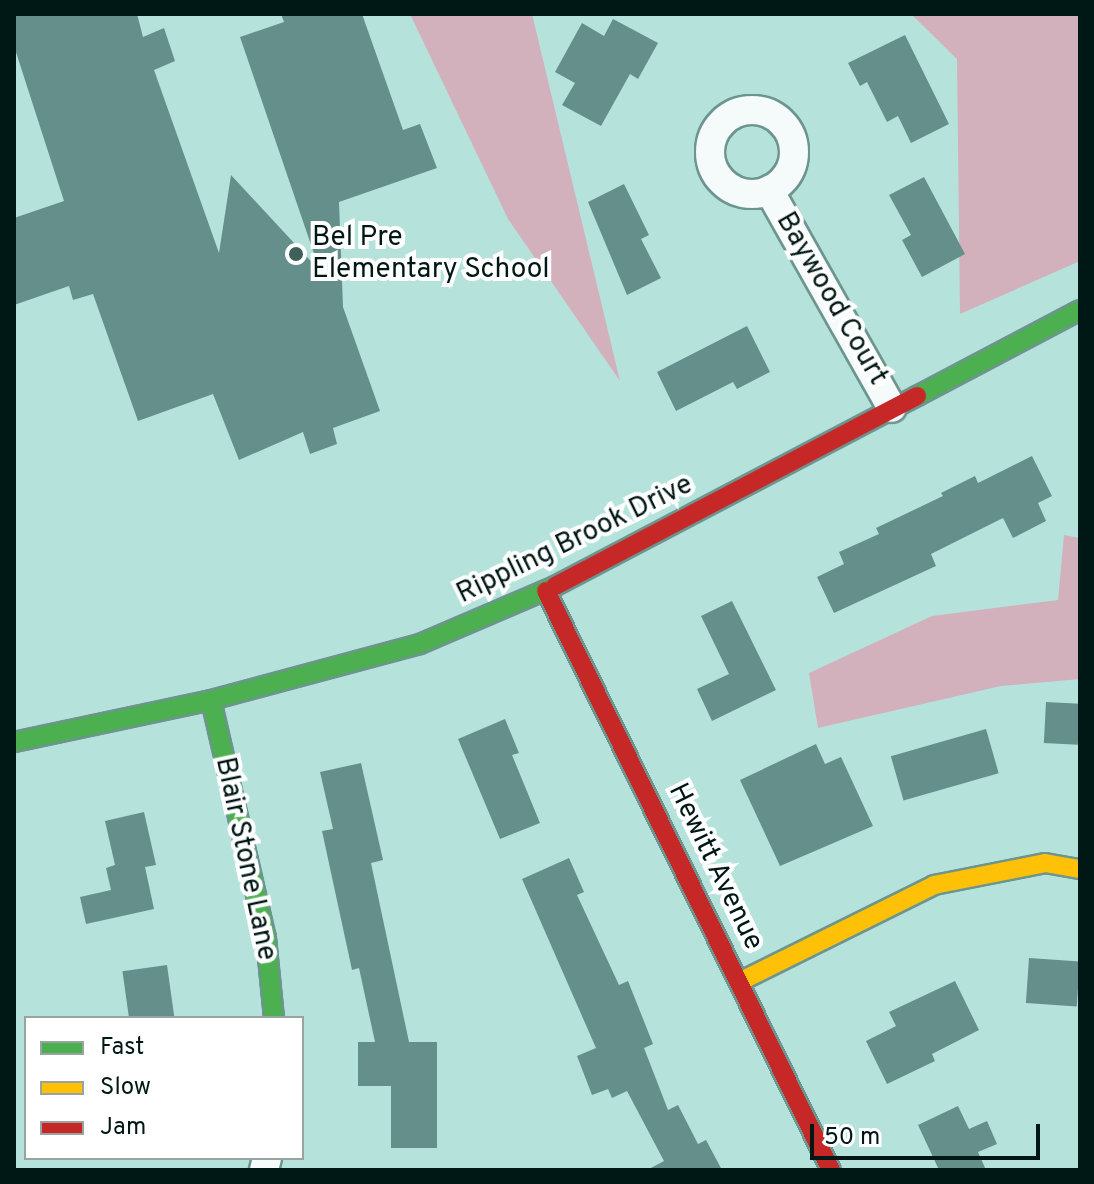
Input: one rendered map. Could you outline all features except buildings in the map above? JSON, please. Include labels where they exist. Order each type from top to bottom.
[{"type":"street","name":"Baywood Court","points":[[769,190],[892,408]]},
{"type":"street","name":"Rippling Brook Drive","points":[[14,742],[211,700],[420,644],[546,591],[1080,310]]},
{"type":"street","name":"Hewitt Avenue","points":[[546,591],[741,981],[831,1170]]},
{"type":"street","name":"Blair Stone Lane","points":[[211,700],[266,938],[274,1016]]},
{"type":"street","points":[[741,981],[934,885],[1045,863],[1080,869]]},
{"type":"shaded area","points":[[410,14],[532,14],[620,381],[508,219]]},
{"type":"shaded area","points":[[911,14],[1080,14],[1080,261],[960,314],[957,59]]},
{"type":"shaded area","points":[[1064,535],[1080,538],[1080,679],[1001,686],[818,728],[809,673],[932,616],[1058,600]]},
{"type":"traffic: fast","points":[[917,396],[1080,310]]},
{"type":"traffic: fast","points":[[14,742],[211,700],[420,644],[555,586]]},
{"type":"traffic: fast","points":[[211,700],[266,938],[274,1016]]},
{"type":"traffic: slow","points":[[741,981],[934,885],[1045,863],[1080,869]]},
{"type":"traffic: jam","points":[[555,586],[917,396]]},
{"type":"traffic: jam","points":[[546,591],[831,1170]]},
{"type":"place","name":"Bel Pre Elementary School","points":[[296,254]]}]
